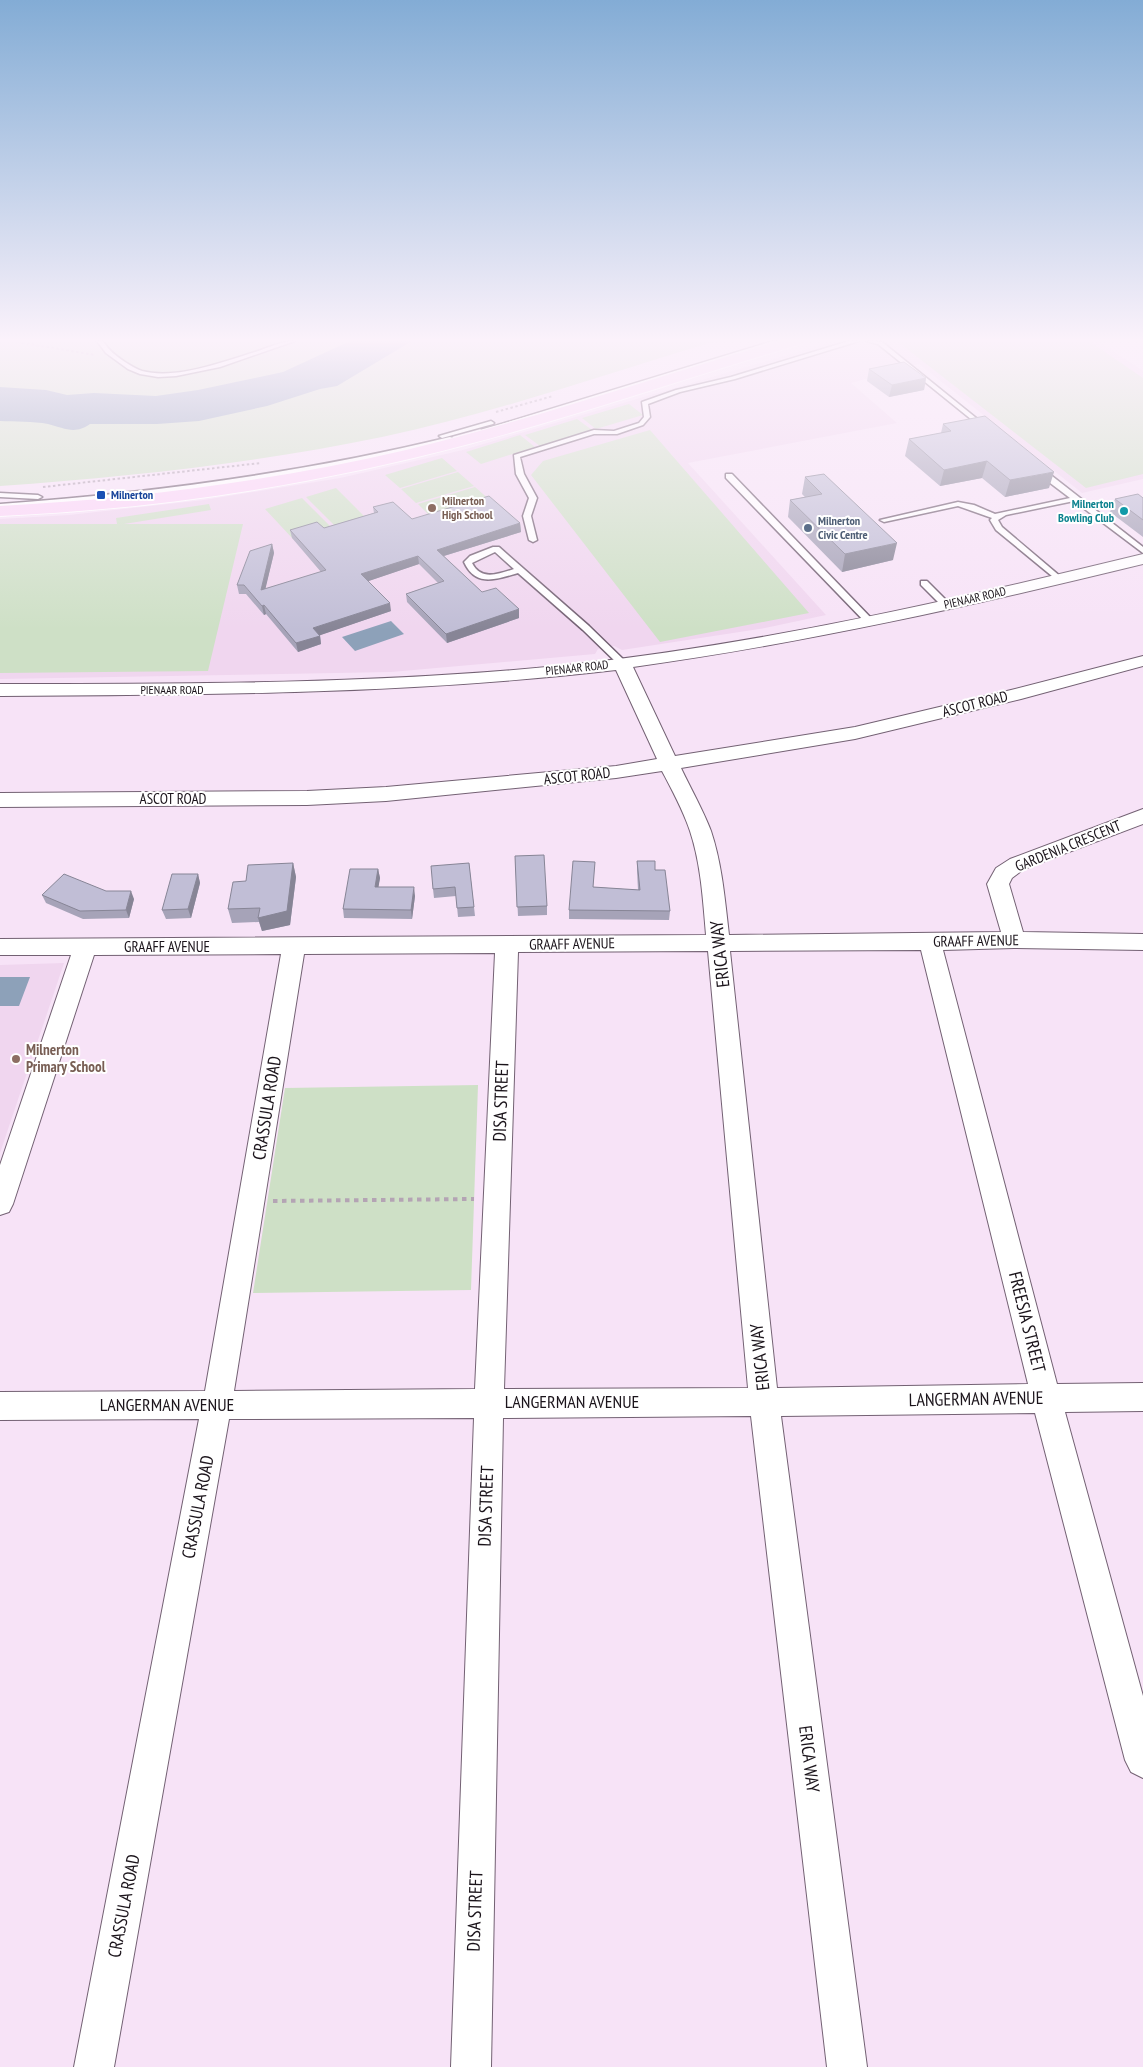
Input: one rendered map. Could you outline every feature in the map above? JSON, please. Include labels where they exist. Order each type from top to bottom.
[{"type":"main road","points":[[0,495],[214,474],[358,450],[410,437]]},
{"type":"main road","points":[[0,512],[101,504],[208,491],[298,477],[379,461],[473,437]]},
{"type":"street","name":"PIENAAR ROAD","points":[[0,690],[228,689],[379,684],[515,674],[622,663],[732,647],[870,622],[1143,559]]},
{"type":"street","name":"ASCOT ROAD","points":[[0,800],[307,798],[386,794],[606,773],[856,733],[1143,661]]},
{"type":"street","name":"ERICA WAY","points":[[622,663],[700,830],[706,850],[713,889],[764,1402],[847,2067]]},
{"type":"street","name":"GARDENIA CRESCENT","points":[[1014,940],[998,884],[1004,873],[1017,864],[1143,816]]},
{"type":"street","name":"GRAAFF AVENUE","points":[[0,947],[1014,940],[1143,943]]},
{"type":"street","name":"FREESIA STREET","points":[[930,942],[1046,1398],[1143,1760]]},
{"type":"street","name":"DISA STREET","points":[[471,2067],[489,1402],[507,945]]},
{"type":"street","name":"CRASSULA ROAD","points":[[94,2067],[217,1405],[294,946]]},
{"type":"street","points":[[0,1204],[85,947]]},
{"type":"street","name":"LANGERMAN AVENUE","points":[[0,1406],[764,1402],[1143,1397]]},
{"type":"lane","points":[[0,500],[218,479],[373,452],[433,437]]},
{"type":"lane","points":[[0,506],[99,499],[206,487],[356,461],[453,437]]},
{"type":"lane","points":[[532,540],[527,516],[533,498],[520,474],[516,456],[576,437]]},
{"type":"lane","points":[[1030,463],[1143,552]]},
{"type":"lane","points":[[729,476],[870,622]]},
{"type":"lane","points":[[0,495],[34,497]]},
{"type":"lane","points":[[884,520],[958,504],[995,517],[1004,513],[1075,499]]},
{"type":"lane","points":[[995,517],[995,523],[999,528],[1058,579]]},
{"type":"lane","points":[[519,570],[486,578],[475,572],[468,562],[473,558],[496,549],[586,628],[622,663]]},
{"type":"lane","points":[[924,583],[946,605]]},
{"type":"path","points":[[37,487],[82,484],[261,462]]},
{"type":"path","points":[[252,1201],[497,1199]]},
{"type":"shaded area","name":"Milnerton High School","points":[[506,437],[821,437],[688,463],[826,615],[765,628],[622,650],[614,646],[606,647],[598,649],[595,654],[391,672],[0,679],[0,519],[69,515],[204,500],[340,478],[463,450]]},
{"type":"shaded area","name":"Milnerton High School","points":[[1012,437],[1143,437],[1143,479],[1082,493]]},
{"type":"shaded area","name":"Milnerton Primary School","points":[[64,963],[0,1153],[0,965]]},
{"type":"green space","points":[[0,437],[380,437],[240,462],[96,478],[0,486]]},
{"type":"green space","points":[[512,437],[523,437],[535,447],[481,464],[466,452]]},
{"type":"green space","points":[[528,437],[568,437],[540,446]]},
{"type":"green space","points":[[624,437],[656,437],[809,613],[660,642],[531,475],[543,461]]},
{"type":"green space","points":[[1021,437],[1143,437],[1143,474],[1086,488]]},
{"type":"green space","points":[[442,458],[457,471],[400,488],[385,475]]},
{"type":"green space","points":[[458,472],[474,486],[416,503],[401,489]]},
{"type":"green space","points":[[475,487],[491,501],[433,519],[418,504]]},
{"type":"green space","points":[[336,488],[365,517],[335,526],[306,497]]},
{"type":"green space","points":[[302,498],[331,527],[293,539],[265,509]]},
{"type":"green space","points":[[209,504],[211,510],[124,524],[243,524],[208,671],[0,673],[0,524],[117,524],[116,518]]},
{"type":"green space","points":[[478,1085],[471,1290],[253,1293],[285,1088]]},
{"type":"water","points":[[391,621],[404,634],[355,651],[342,637]]},
{"type":"water","points":[[0,977],[30,977],[19,1006],[0,1006]]},
{"type":"building","points":[[1011,437],[1054,472],[1010,480],[987,461],[944,470],[909,439]]},
{"type":"building","points":[[824,474],[897,543],[845,554],[790,500],[822,494],[805,477]]},
{"type":"building","points":[[1138,494],[1143,498],[1143,520],[1115,499]]},
{"type":"building","points":[[489,496],[520,523],[437,550],[482,592],[496,588],[519,609],[446,634],[406,594],[444,581],[418,556],[361,574],[390,603],[313,628],[320,636],[296,643],[264,605],[262,606],[244,585],[237,585],[250,551],[272,544],[261,590],[326,570],[290,530],[317,522],[324,528],[378,512],[373,507],[393,502],[412,519]]},
{"type":"building","points":[[544,855],[547,906],[517,907],[515,856]]},
{"type":"building","points":[[573,861],[595,862],[593,887],[640,890],[637,861],[655,861],[655,870],[665,870],[670,911],[569,910]]},
{"type":"building","points":[[293,863],[287,911],[258,918],[260,908],[228,909],[233,882],[246,881],[248,865]]},
{"type":"building","points":[[469,863],[474,907],[457,908],[455,887],[433,889],[431,866]]},
{"type":"building","points":[[350,869],[378,869],[375,887],[414,887],[411,910],[343,909]]},
{"type":"building","points":[[64,874],[106,891],[131,891],[126,910],[80,911],[42,895]]},
{"type":"building","points":[[172,874],[198,874],[188,909],[162,910]]},
{"type":"place","name":"Milnerton","points":[[101,495]]},
{"type":"place","name":"Milnerton High School","points":[[432,508]]},
{"type":"place","name":"Milnerton Bowling Club","points":[[1124,511]]},
{"type":"place","name":"Milnerton Civic Centre","points":[[808,528]]},
{"type":"place","name":"Milnerton Primary School","points":[[16,1059]]}]
